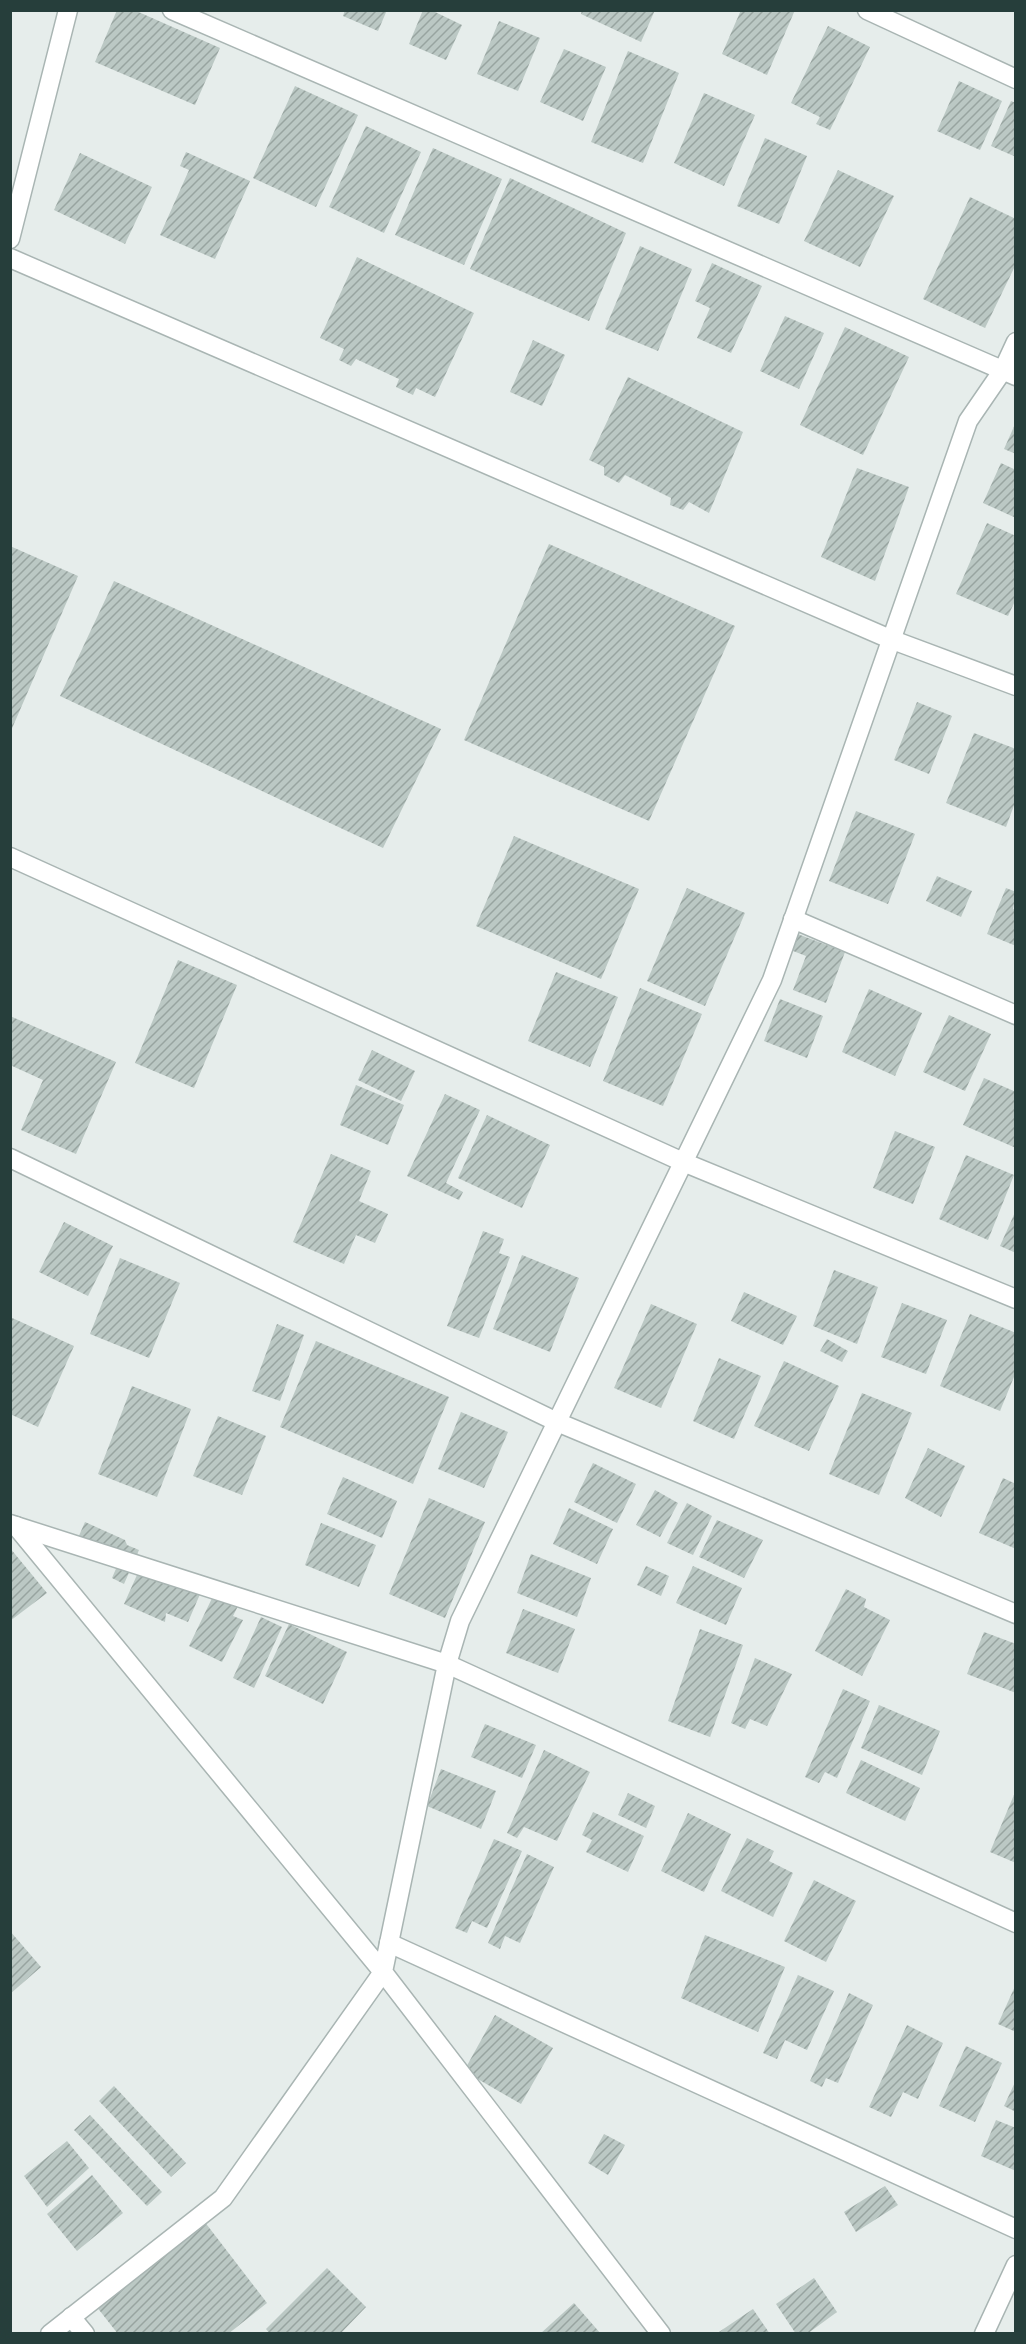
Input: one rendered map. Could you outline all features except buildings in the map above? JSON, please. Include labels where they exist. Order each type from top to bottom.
[{"type":"street","points":[[10,239],[68,10]]},
{"type":"street","points":[[172,10],[1009,373]]},
{"type":"street","points":[[867,10],[1016,79]]},
{"type":"street","points":[[10,258],[890,639],[1016,686]]},
{"type":"street","points":[[50,2334],[223,2198],[383,1972],[447,1664],[460,1621],[772,980],[968,421],[1009,373],[1016,342]]},
{"type":"street","points":[[10,856],[683,1162],[1016,1299]]},
{"type":"street","points":[[793,919],[1016,1015]]},
{"type":"street","points":[[10,1158],[556,1422],[1016,1614]]},
{"type":"street","points":[[13,1525],[447,1664],[1016,1923]]},
{"type":"street","points":[[13,1525],[383,1972],[661,2334]]},
{"type":"street","points":[[389,1943],[1016,2229]]},
{"type":"street","points":[[984,2334],[1016,2265]]},
{"type":"street","points":[[71,2317],[85,2334]]}]
